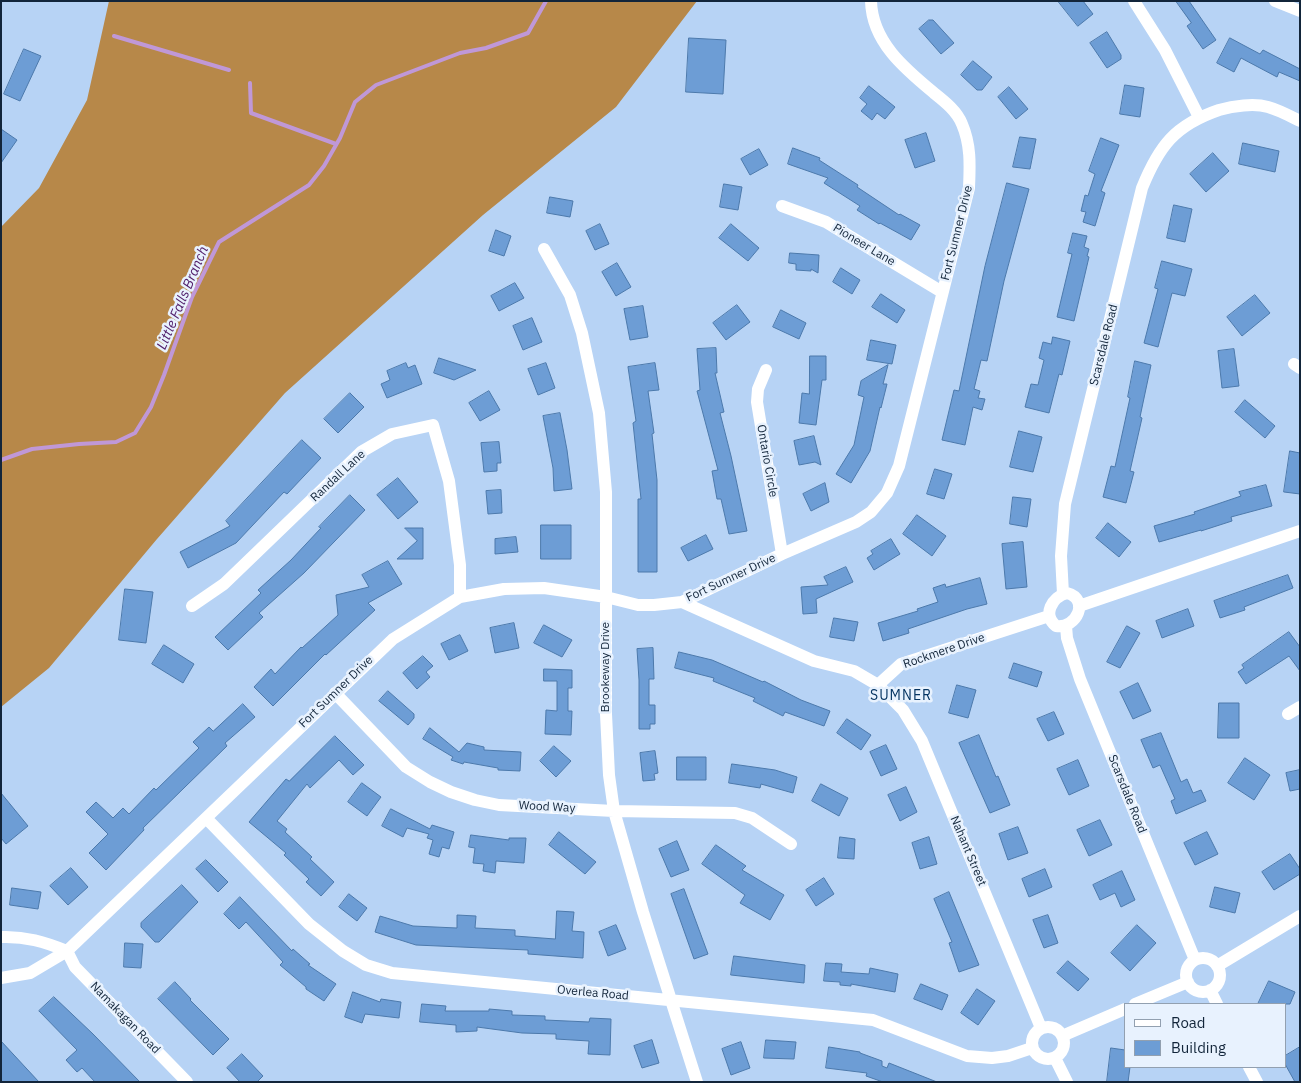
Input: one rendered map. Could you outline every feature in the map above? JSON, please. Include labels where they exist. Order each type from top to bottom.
[{"type":"street","name":"Fort Sumner Drive","points":[[1,978],[30,973],[66,951],[206,818],[334,692],[393,639],[460,597],[504,589],[544,588],[606,597],[638,605],[682,602],[782,554],[856,522],[871,512],[887,493],[899,466],[969,188],[971,158],[961,122],[947,104],[900,64],[877,31],[872,12],[872,1]]},
{"type":"street","points":[[1134,1],[1165,50],[1199,117]]},
{"type":"street","points":[[1275,1],[1300,11]]},
{"type":"street","name":"Scarsdale Road","points":[[1063,594],[1061,556],[1065,504],[1142,188],[1152,164],[1168,141],[1181,128],[1199,117],[1234,106],[1267,107],[1300,121]]},
{"type":"street","name":"Pioneer Lane","points":[[782,206],[826,222],[942,292]]},
{"type":"street","name":"Brookeway Drive","points":[[544,249],[570,295],[582,333],[599,412],[606,492],[606,714],[609,775],[614,811],[643,912],[697,1082]]},
{"type":"street","name":"Ontario Circle","points":[[766,370],[758,388],[757,402],[782,554]]},
{"type":"street","name":"Randall Lane","points":[[192,606],[224,584],[361,452],[392,434],[433,425],[450,482],[460,565],[460,597]]},
{"type":"street","points":[[1079,606],[1300,531]]},
{"type":"street","points":[[1063,594],[1071,594],[1075,597],[1079,606],[1076,618],[1066,626],[1056,626],[1050,621],[1049,616],[1053,602],[1063,594]]},
{"type":"street","points":[[682,602],[814,661],[854,671],[878,685]]},
{"type":"street","name":"Rockmere Drive","points":[[878,685],[901,664],[1049,616]]},
{"type":"street","name":"Scarsdale Road","points":[[1066,626],[1067,638],[1080,679],[1195,960]]},
{"type":"street","name":"Nahant Street","points":[[878,685],[903,710],[922,741],[1041,1028]]},
{"type":"street","name":"Wood Way","points":[[334,692],[406,767],[430,782],[475,800],[499,805],[614,811],[735,814],[752,818],[791,844]]},
{"type":"street","points":[[1288,714],[1300,707]]},
{"type":"street","name":"Overlea Road","points":[[206,818],[309,924],[343,951],[366,965],[392,973],[873,1020],[967,1056],[992,1058],[1008,1056],[1032,1048]]},
{"type":"street","points":[[1217,966],[1300,916]]},
{"type":"street","points":[[1,937],[39,940],[66,951]]},
{"type":"street","name":"Namakagan Road","points":[[66,951],[75,967],[188,1082]]},
{"type":"street","points":[[1200,958],[1210,960],[1217,966],[1220,977],[1210,990],[1200,991],[1190,986],[1186,972],[1195,960],[1200,958]]},
{"type":"street","points":[[1137,1003],[1188,982]]},
{"type":"street","points":[[1210,990],[1216,1003]]},
{"type":"street","points":[[1062,1036],[1124,1009]]},
{"type":"street","points":[[1041,1028],[1056,1029],[1062,1036],[1064,1046],[1060,1055],[1055,1058],[1046,1060],[1041,1058],[1037,1056],[1032,1048],[1032,1038],[1041,1028]]},
{"type":"street","points":[[1055,1058],[1068,1082]]},
{"type":"street","points":[[1250,1068],[1257,1082]]},
{"type":"shaded area","points":[[109,1],[697,1],[616,107],[483,215],[285,393],[157,539],[49,668],[1,707],[1,227],[39,188],[87,100]]},
{"type":"building","points":[[1058,1],[1083,1],[1093,14],[1078,26]]},
{"type":"building","points":[[1176,1],[1189,1],[1216,40],[1203,49],[1187,26],[1191,23]]},
{"type":"building","points":[[929,20],[933,20],[954,43],[941,54],[919,29]]},
{"type":"building","points":[[1107,32],[1121,55],[1121,59],[1107,68],[1090,43]]},
{"type":"building","points":[[689,38],[726,40],[723,94],[686,92]]},
{"type":"building","points":[[1230,38],[1260,54],[1263,50],[1300,69],[1300,81],[1279,72],[1277,77],[1241,58],[1234,72],[1217,63]]},
{"type":"building","points":[[24,49],[41,56],[20,101],[4,94]]},
{"type":"building","points":[[973,61],[992,77],[982,90],[977,90],[961,75]]},
{"type":"building","points":[[1125,85],[1144,88],[1140,117],[1120,114]]},
{"type":"building","points":[[869,86],[895,107],[885,119],[877,113],[872,120],[861,111],[867,104],[860,98]]},
{"type":"building","points":[[1009,87],[1028,109],[1016,119],[998,97]]},
{"type":"building","points":[[1,129],[17,140],[1,163]]},
{"type":"building","points":[[926,133],[935,161],[915,168],[905,140]]},
{"type":"building","points":[[1020,137],[1036,139],[1030,169],[1013,167]]},
{"type":"building","points":[[1101,138],[1119,145],[1101,191],[1105,193],[1095,226],[1083,222],[1086,212],[1081,211],[1085,195],[1088,196],[1095,174],[1089,171]]},
{"type":"building","points":[[1243,143],[1279,151],[1275,172],[1239,164]]},
{"type":"building","points":[[793,148],[820,158],[819,160],[858,185],[857,187],[899,215],[920,225],[911,240],[879,224],[857,210],[860,206],[824,183],[828,178],[788,164]]},
{"type":"building","points":[[759,149],[768,165],[750,175],[741,159]]},
{"type":"building","points":[[1213,153],[1229,171],[1206,192],[1190,174]]},
{"type":"building","points":[[1007,183],[1029,189],[1004,281],[987,361],[981,360],[974,389],[980,391],[978,398],[985,399],[982,410],[973,407],[965,445],[942,440],[954,390],[959,391],[985,266]]},
{"type":"building","points":[[724,184],[742,187],[738,210],[720,207]]},
{"type":"building","points":[[550,197],[573,201],[570,217],[547,213]]},
{"type":"building","points":[[1174,205],[1192,209],[1185,242],[1167,238]]},
{"type":"building","points":[[600,224],[609,244],[595,250],[586,231]]},
{"type":"building","points":[[731,224],[759,248],[748,261],[719,238]]},
{"type":"building","points":[[496,230],[511,236],[504,256],[489,251]]},
{"type":"building","points":[[1073,233],[1087,236],[1084,247],[1089,249],[1087,256],[1089,257],[1074,321],[1057,317],[1072,254],[1068,253]]},
{"type":"building","points":[[790,253],[819,255],[818,273],[811,269],[811,271],[796,270],[796,264],[789,263]]},
{"type":"building","points":[[1162,261],[1192,269],[1185,296],[1172,293],[1158,347],[1144,343],[1158,289],[1155,288]]},
{"type":"building","points":[[617,263],[631,287],[616,296],[602,272]]},
{"type":"building","points":[[841,268],[860,280],[852,294],[833,282]]},
{"type":"building","points":[[515,283],[524,298],[499,311],[491,296]]},
{"type":"building","points":[[881,294],[905,310],[897,323],[872,307]]},
{"type":"building","points":[[1255,295],[1270,313],[1242,336],[1227,317]]},
{"type":"building","points":[[737,305],[750,322],[726,340],[713,323]]},
{"type":"building","points":[[643,306],[648,337],[630,340],[624,309]]},
{"type":"building","points":[[781,310],[806,323],[799,339],[773,327]]},
{"type":"building","points":[[532,318],[542,342],[523,350],[513,326]]},
{"type":"building","points":[[1053,337],[1070,341],[1062,375],[1059,374],[1049,413],[1025,407],[1031,384],[1038,385],[1044,360],[1039,358],[1043,342],[1051,344]]},
{"type":"building","points":[[871,340],[896,345],[892,364],[867,360]]},
{"type":"building","points":[[716,348],[717,373],[715,373],[724,412],[720,413],[747,531],[729,534],[721,499],[717,499],[712,471],[718,470],[697,391],[700,390],[697,349]]},
{"type":"building","points":[[1234,349],[1239,386],[1222,388],[1218,351]]},
{"type":"building","points":[[810,356],[826,356],[826,380],[822,380],[816,425],[799,423],[802,393],[809,394]]},
{"type":"building","points":[[439,358],[476,370],[454,380],[434,373]]},
{"type":"building","points":[[1135,361],[1151,365],[1130,471],[1134,472],[1126,503],[1103,497],[1111,466],[1115,467],[1130,398],[1128,397]]},
{"type":"building","points":[[406,363],[408,368],[415,365],[422,384],[387,398],[381,384],[390,380],[387,371]]},
{"type":"building","points":[[546,363],[555,388],[538,395],[528,369]]},
{"type":"building","points":[[655,363],[659,390],[648,391],[654,433],[652,434],[657,480],[657,572],[638,572],[638,499],[641,499],[633,423],[636,421],[628,367]]},
{"type":"building","points":[[888,365],[883,384],[887,384],[870,451],[851,483],[836,474],[854,445],[864,397],[858,395],[861,381]]},
{"type":"building","points":[[489,391],[500,410],[480,421],[469,403]]},
{"type":"building","points":[[350,393],[364,407],[338,433],[324,419]]},
{"type":"building","points":[[1245,400],[1275,426],[1265,438],[1235,412]]},
{"type":"building","points":[[560,413],[572,489],[554,491],[553,468],[543,416]]},
{"type":"building","points":[[1019,431],[1042,437],[1033,472],[1010,467]]},
{"type":"building","points":[[814,436],[821,465],[815,462],[799,465],[794,441]]},
{"type":"building","points":[[302,440],[321,458],[287,494],[284,492],[236,543],[188,568],[180,552],[230,526],[226,521]]},
{"type":"building","points":[[499,442],[501,463],[497,463],[497,471],[484,472],[481,443]]},
{"type":"building","points":[[1290,451],[1300,453],[1300,494],[1284,492]]},
{"type":"building","points":[[935,469],[952,474],[944,499],[927,494]]},
{"type":"building","points":[[398,478],[418,502],[398,519],[377,495]]},
{"type":"building","points":[[825,483],[829,502],[811,511],[803,494]]},
{"type":"building","points":[[1266,485],[1272,506],[1231,517],[1232,521],[1201,531],[1159,542],[1154,526],[1195,514],[1194,512],[1241,496],[1239,492]]},
{"type":"building","points":[[501,490],[502,513],[488,514],[486,491]]},
{"type":"building","points":[[350,495],[365,510],[304,573],[259,613],[263,617],[228,650],[215,637],[261,593],[258,590],[291,560]]},
{"type":"building","points":[[1013,497],[1031,499],[1027,527],[1010,524]]},
{"type":"building","points":[[917,515],[946,536],[932,556],[903,534]]},
{"type":"building","points":[[1108,523],[1131,542],[1119,557],[1096,538]]},
{"type":"building","points":[[541,525],[571,525],[571,559],[541,559]]},
{"type":"building","points":[[405,528],[423,528],[423,559],[397,559],[417,541]]},
{"type":"building","points":[[706,535],[713,549],[688,561],[681,548]]},
{"type":"building","points":[[516,537],[518,552],[495,554],[495,539]]},
{"type":"building","points":[[891,539],[900,554],[874,570],[867,558],[873,554],[871,551]]},
{"type":"building","points":[[1023,542],[1027,587],[1006,589],[1002,544]]},
{"type":"building","points":[[388,561],[402,584],[368,603],[375,610],[325,654],[273,706],[254,687],[271,669],[275,674],[301,647],[338,615],[336,595],[369,587],[362,575]]},
{"type":"building","points":[[846,567],[853,582],[816,599],[817,613],[803,614],[801,587],[828,585],[824,577]]},
{"type":"building","points":[[1288,575],[1293,588],[1244,607],[1245,610],[1220,618],[1214,601]]},
{"type":"building","points":[[980,578],[987,604],[908,629],[909,633],[883,641],[878,623],[918,611],[917,609],[938,602],[933,588],[945,584],[946,587]]},
{"type":"building","points":[[125,589],[153,592],[146,643],[119,640]]},
{"type":"building","points":[[1188,609],[1194,626],[1162,638],[1156,621]]},
{"type":"building","points":[[834,618],[858,622],[854,641],[830,637]]},
{"type":"building","points":[[514,623],[519,648],[495,653],[490,628]]},
{"type":"building","points":[[544,625],[572,640],[562,657],[534,643]]},
{"type":"building","points":[[1127,626],[1140,633],[1120,668],[1107,662]]},
{"type":"building","points":[[1289,632],[1300,647],[1300,671],[1289,656],[1246,684],[1238,672],[1244,668],[1242,665]]},
{"type":"building","points":[[460,635],[468,651],[449,660],[441,644]]},
{"type":"building","points":[[164,645],[194,664],[183,683],[152,664]]},
{"type":"building","points":[[653,648],[654,679],[649,679],[649,705],[655,705],[655,724],[650,724],[650,729],[639,729],[637,649]]},
{"type":"building","points":[[679,652],[712,660],[830,711],[824,726],[785,712],[783,716],[753,701],[755,698],[713,681],[714,678],[675,668]]},
{"type":"building","points":[[423,656],[433,666],[426,672],[430,677],[417,689],[403,673]]},
{"type":"building","points":[[1014,663],[1042,672],[1037,687],[1009,678]]},
{"type":"building","points":[[544,669],[572,670],[572,688],[568,688],[568,711],[572,711],[571,735],[545,734],[546,710],[557,711],[557,681],[544,681]]},
{"type":"building","points":[[1138,683],[1151,711],[1133,719],[1120,692]]},
{"type":"building","points":[[957,685],[976,690],[968,718],[949,713]]},
{"type":"building","points":[[388,691],[414,714],[414,718],[408,725],[379,701]]},
{"type":"building","points":[[1219,703],[1239,703],[1239,738],[1218,738]]},
{"type":"building","points":[[243,704],[255,717],[225,743],[227,746],[143,828],[144,830],[106,870],[89,853],[108,834],[86,812],[96,802],[113,818],[123,808],[129,814],[154,788],[156,790],[199,748],[193,742],[209,727],[213,731]]},
{"type":"building","points":[[1054,712],[1064,734],[1048,741],[1037,719]]},
{"type":"building","points":[[847,719],[871,735],[861,750],[837,733]]},
{"type":"building","points":[[430,728],[459,752],[467,743],[484,747],[484,750],[521,752],[520,771],[498,770],[498,768],[464,762],[463,764],[451,760],[453,757],[423,739]]},
{"type":"building","points":[[1161,733],[1181,782],[1187,779],[1193,793],[1201,790],[1206,801],[1176,814],[1171,801],[1175,799],[1160,765],[1153,768],[1141,740]]},
{"type":"building","points":[[979,735],[1010,805],[990,813],[959,743]]},
{"type":"building","points":[[335,736],[364,765],[353,775],[339,760],[310,788],[307,784],[277,821],[287,829],[285,832],[312,857],[310,859],[334,882],[321,896],[306,882],[309,879],[284,855],[286,853],[249,822],[286,779],[289,781]]},
{"type":"building","points":[[886,745],[897,769],[881,776],[870,752]]},
{"type":"building","points":[[554,746],[571,761],[556,777],[540,761]]},
{"type":"building","points":[[655,751],[658,773],[654,774],[655,780],[643,781],[640,753]]},
{"type":"building","points":[[677,757],[706,757],[706,780],[677,780]]},
{"type":"building","points":[[1245,758],[1270,775],[1254,800],[1228,783]]},
{"type":"building","points":[[1078,760],[1089,786],[1069,795],[1057,769]]},
{"type":"building","points":[[732,764],[775,770],[797,777],[793,793],[761,784],[760,788],[729,783]]},
{"type":"building","points":[[1300,770],[1300,789],[1290,791],[1286,773]]},
{"type":"building","points":[[362,783],[381,797],[367,816],[348,802]]},
{"type":"building","points":[[821,784],[848,798],[839,816],[812,801]]},
{"type":"building","points":[[906,787],[917,812],[900,821],[888,795]]},
{"type":"building","points":[[1,793],[28,826],[6,844],[1,838]]},
{"type":"building","points":[[391,809],[430,829],[432,825],[454,832],[449,849],[442,847],[439,857],[429,854],[433,840],[427,838],[429,834],[407,828],[403,837],[382,826]]},
{"type":"building","points":[[1100,820],[1112,845],[1089,856],[1077,830]]},
{"type":"building","points":[[1018,827],[1028,853],[1008,860],[999,834]]},
{"type":"building","points":[[559,832],[596,862],[585,874],[549,845]]},
{"type":"building","points":[[1207,832],[1218,854],[1195,865],[1184,843]]},
{"type":"building","points":[[471,835],[509,840],[509,838],[526,838],[524,863],[496,861],[495,873],[483,871],[484,864],[473,863],[475,848],[469,847]]},
{"type":"building","points":[[840,837],[855,839],[854,859],[838,858]]},
{"type":"building","points":[[929,837],[937,864],[920,869],[912,843]]},
{"type":"building","points":[[677,841],[689,870],[671,877],[659,849]]},
{"type":"building","points":[[716,845],[746,866],[742,870],[784,895],[770,920],[740,903],[745,895],[702,864]]},
{"type":"building","points":[[1290,854],[1300,869],[1300,874],[1274,890],[1262,872]]},
{"type":"building","points":[[206,860],[228,882],[218,892],[196,869]]},
{"type":"building","points":[[71,868],[88,887],[68,905],[50,886]]},
{"type":"building","points":[[1045,869],[1052,887],[1029,897],[1022,879]]},
{"type":"building","points":[[1122,871],[1135,900],[1121,907],[1115,893],[1100,900],[1093,885]]},
{"type":"building","points":[[824,878],[834,894],[816,906],[806,890]]},
{"type":"building","points":[[182,885],[198,902],[159,942],[155,942],[141,927],[141,923]]},
{"type":"building","points":[[1215,887],[1240,893],[1235,913],[1210,907]]},
{"type":"building","points":[[12,888],[41,892],[38,909],[10,905]]},
{"type":"building","points":[[684,889],[708,954],[694,959],[671,894]]},
{"type":"building","points":[[949,892],[979,965],[959,972],[949,943],[952,942],[934,899]]},
{"type":"building","points":[[349,894],[367,908],[357,921],[339,907]]},
{"type":"building","points":[[240,897],[292,951],[293,949],[310,964],[308,965],[336,984],[324,1001],[306,989],[280,965],[283,962],[246,922],[239,929],[224,914]]},
{"type":"building","points":[[557,911],[574,912],[572,931],[584,932],[583,958],[528,954],[528,950],[416,945],[375,932],[380,916],[413,926],[457,928],[457,915],[476,916],[475,928],[515,930],[515,936],[555,939]]},
{"type":"building","points":[[1048,915],[1058,943],[1044,948],[1033,920]]},
{"type":"building","points":[[616,925],[626,949],[608,956],[599,932]]},
{"type":"building","points":[[1137,925],[1156,943],[1130,971],[1111,953]]},
{"type":"building","points":[[125,943],[143,944],[141,968],[124,967]]},
{"type":"building","points":[[734,956],[805,965],[804,983],[731,975]]},
{"type":"building","points":[[1068,961],[1089,979],[1078,991],[1057,973]]},
{"type":"building","points":[[826,963],[842,964],[841,972],[869,974],[870,968],[898,974],[895,992],[851,984],[851,986],[840,985],[840,982],[824,981]]},
{"type":"building","points":[[1269,981],[1295,992],[1290,1004],[1258,1003]]},
{"type":"building","points":[[175,982],[229,1039],[213,1055],[158,999]]},
{"type":"building","points":[[921,984],[948,995],[942,1010],[914,999]]},
{"type":"building","points":[[977,989],[995,1001],[978,1025],[961,1013]]},
{"type":"building","points":[[353,992],[380,1002],[381,999],[401,1002],[399,1018],[365,1014],[362,1023],[345,1017]]},
{"type":"building","points":[[54,997],[140,1082],[95,1082],[82,1068],[77,1072],[66,1060],[77,1050],[39,1011]]},
{"type":"building","points":[[422,1004],[446,1006],[445,1011],[489,1011],[489,1009],[512,1011],[512,1015],[545,1016],[545,1020],[589,1022],[590,1018],[611,1019],[610,1055],[588,1054],[589,1041],[556,1039],[556,1034],[522,1033],[477,1027],[477,1031],[456,1032],[456,1025],[420,1022]]},
{"type":"building","points":[[652,1040],[659,1063],[642,1068],[634,1046]]},
{"type":"building","points":[[766,1040],[796,1042],[794,1059],[764,1058]]},
{"type":"building","points":[[1,1041],[39,1082],[1,1082]]},
{"type":"building","points":[[741,1042],[750,1068],[731,1075],[722,1049]]},
{"type":"building","points":[[829,1047],[860,1052],[882,1061],[882,1066],[887,1068],[889,1063],[937,1082],[883,1082],[866,1076],[867,1073],[826,1068]]},
{"type":"building","points":[[1300,1047],[1300,1082],[1295,1082],[1286,1066],[1286,1055]]},
{"type":"building","points":[[1111,1048],[1124,1050],[1124,1068],[1130,1068],[1128,1082],[1107,1082]]},
{"type":"building","points":[[242,1054],[263,1076],[257,1082],[240,1082],[227,1068]]},
{"type":"waterway","name":"Little Falls Branch","points":[[1,460],[32,449],[116,442],[135,433],[151,407],[192,297],[219,242],[309,185],[324,166],[340,138],[355,102],[376,85],[460,53],[486,48],[528,33],[546,1]]},
{"type":"waterway","points":[[114,36],[229,70]]},
{"type":"waterway","points":[[250,83],[251,113],[336,144]]},
{"type":"district","name":"SUMNER","points":[[901,696]]}]
